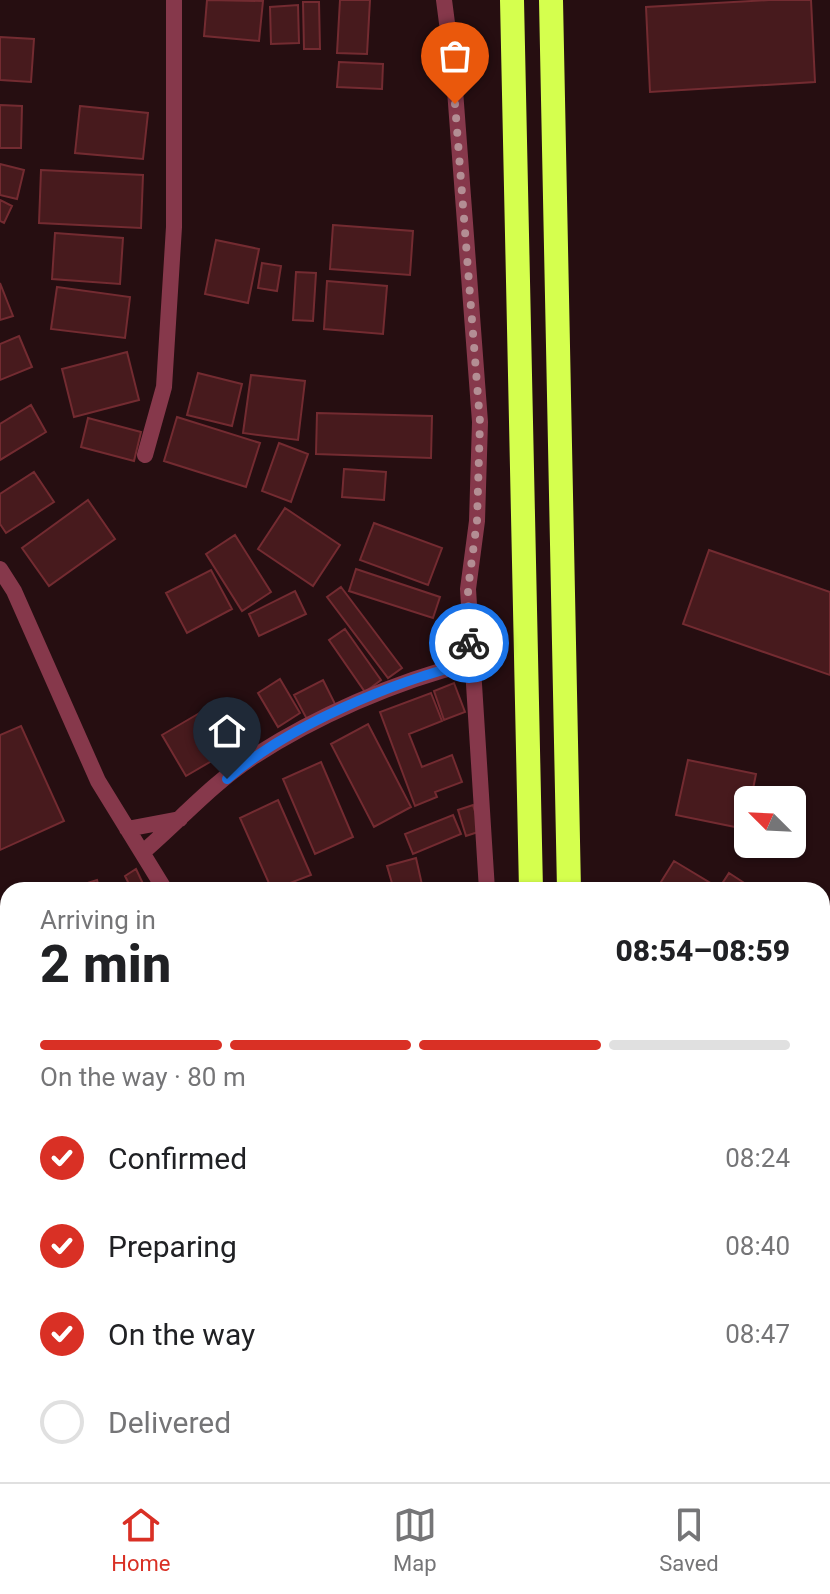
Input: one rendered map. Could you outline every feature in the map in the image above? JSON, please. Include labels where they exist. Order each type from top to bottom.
[{"type":"highway","points":[[512,0],[531,882]]},
{"type":"highway","points":[[551,0],[569,882]]},
{"type":"street","points":[[145,455],[164,387],[174,227],[174,0]]},
{"type":"street","points":[[444,0],[454,77],[480,422],[477,521],[468,589],[470,663],[486,882]]},
{"type":"street","points":[[0,569],[14,591],[98,781],[160,882]]},
{"type":"street","points":[[143,852],[249,760],[354,703],[414,677],[470,663]]},
{"type":"street","points":[[127,829],[181,819]]},
{"type":"building","points":[[207,0],[263,1],[259,41],[204,36]]},
{"type":"building","points":[[340,0],[370,0],[367,54],[337,53]]},
{"type":"building","points":[[811,0],[815,82],[650,92],[646,7]]},
{"type":"building","points":[[303,2],[319,2],[320,49],[304,49]]},
{"type":"building","points":[[298,5],[299,43],[271,44],[270,7]]},
{"type":"building","points":[[0,37],[34,39],[31,82],[0,80]]},
{"type":"building","points":[[339,62],[383,64],[382,89],[337,87]]},
{"type":"building","points":[[0,105],[22,106],[21,148],[0,148]]},
{"type":"building","points":[[80,106],[148,113],[143,159],[75,153]]},
{"type":"building","points":[[0,164],[24,170],[17,199],[0,195]]},
{"type":"building","points":[[41,170],[143,175],[141,228],[39,223]]},
{"type":"building","points":[[0,200],[12,206],[4,223],[0,221]]},
{"type":"building","points":[[333,225],[413,231],[410,275],[330,269]]},
{"type":"building","points":[[55,233],[123,238],[120,284],[52,279]]},
{"type":"building","points":[[216,240],[259,249],[248,303],[205,294]]},
{"type":"building","points":[[262,263],[281,266],[277,291],[258,288]]},
{"type":"building","points":[[296,272],[316,273],[313,321],[293,320]]},
{"type":"building","points":[[327,281],[387,286],[383,334],[324,329]]},
{"type":"building","points":[[0,283],[13,316],[0,320]]},
{"type":"building","points":[[57,287],[130,297],[125,338],[51,329]]},
{"type":"building","points":[[19,336],[32,367],[0,380],[0,344]]},
{"type":"building","points":[[127,352],[139,400],[74,417],[62,369]]},
{"type":"building","points":[[198,373],[242,384],[232,426],[187,415]]},
{"type":"building","points":[[251,375],[305,381],[298,440],[243,433]]},
{"type":"building","points":[[31,405],[46,432],[0,460],[0,424]]},
{"type":"building","points":[[317,413],[432,416],[431,458],[316,454]]},
{"type":"building","points":[[177,417],[260,443],[246,487],[164,461]]},
{"type":"building","points":[[88,418],[141,432],[134,461],[81,447]]},
{"type":"building","points":[[279,443],[308,454],[291,502],[262,491]]},
{"type":"building","points":[[344,469],[386,472],[384,500],[342,497]]},
{"type":"building","points":[[34,472],[54,502],[6,533],[0,524],[0,494]]},
{"type":"building","points":[[88,500],[115,539],[49,586],[22,548]]},
{"type":"building","points":[[285,508],[340,545],[313,586],[258,549]]},
{"type":"building","points":[[374,523],[442,548],[428,585],[360,560]]},
{"type":"building","points":[[235,535],[271,592],[242,611],[206,554]]},
{"type":"building","points":[[709,550],[830,592],[830,675],[683,624]]},
{"type":"building","points":[[356,569],[440,597],[433,618],[349,591]]},
{"type":"building","points":[[211,570],[232,609],[187,633],[166,593]]},
{"type":"building","points":[[341,587],[402,668],[388,678],[327,597]]},
{"type":"building","points":[[295,591],[306,614],[259,636],[249,614]]},
{"type":"building","points":[[345,629],[381,680],[365,692],[329,640]]},
{"type":"building","points":[[280,679],[300,713],[278,727],[258,693]]},
{"type":"building","points":[[323,680],[337,708],[309,723],[294,695]]},
{"type":"building","points":[[454,683],[465,712],[444,720],[434,691]]},
{"type":"building","points":[[431,693],[442,721],[409,734],[422,767],[452,755],[462,782],[435,792],[437,797],[415,806],[380,712]]},
{"type":"building","points":[[203,711],[227,752],[186,776],[162,735]]},
{"type":"building","points":[[368,724],[411,807],[374,827],[331,744]]},
{"type":"building","points":[[21,726],[64,821],[0,850],[0,735]]},
{"type":"building","points":[[688,760],[756,774],[754,786],[734,786],[734,827],[676,815]]},
{"type":"building","points":[[321,762],[353,837],[315,854],[283,779]]},
{"type":"building","points":[[278,800],[311,875],[293,882],[268,882],[240,818]]},
{"type":"building","points":[[473,805],[481,831],[466,836],[458,810]]},
{"type":"building","points":[[453,815],[461,834],[413,854],[405,834]]},
{"type":"building","points":[[416,858],[421,882],[392,882],[387,866]]},
{"type":"building","points":[[674,861],[709,882],[661,882]]},
{"type":"building","points":[[136,869],[142,882],[128,882],[125,876]]},
{"type":"building","points":[[729,873],[743,882],[723,882]]},
{"type":"way so far","points":[[455,104],[480,422],[477,521],[468,589],[469,643]]},
{"type":"route","points":[[227,779],[249,760],[354,703],[414,677],[470,663],[469,643]]}]
